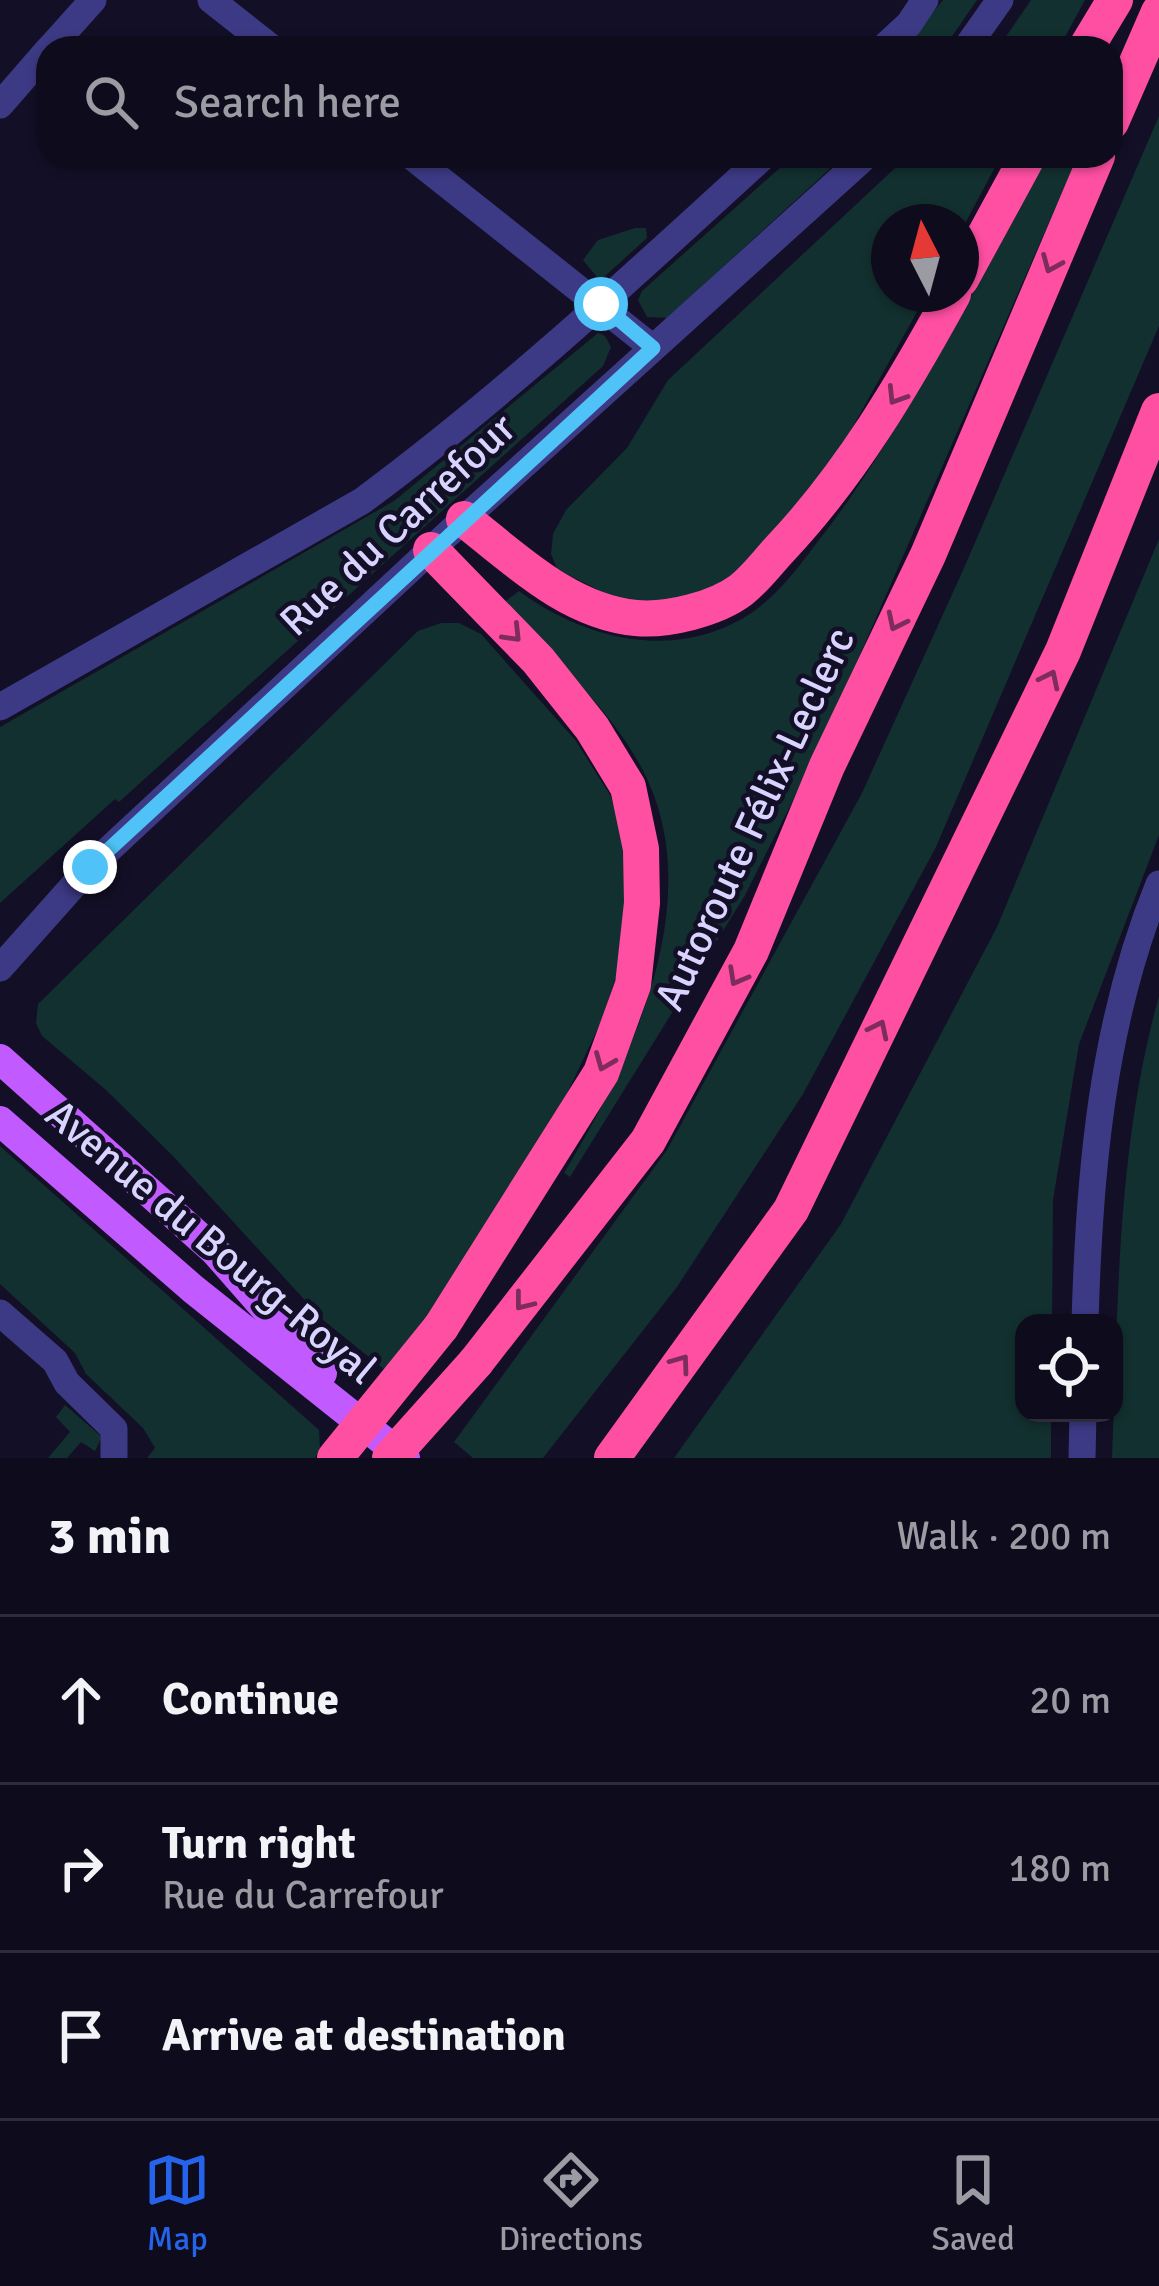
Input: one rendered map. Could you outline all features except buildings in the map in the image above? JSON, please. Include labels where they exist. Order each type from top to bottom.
[{"type":"highway","points":[[1094,36],[1115,0]]},
{"type":"highway","points":[[1123,94],[1159,12]]},
{"type":"highway","points":[[979,246],[1021,168]]},
{"type":"highway","name":"Autoroute Félix-Leclerc","points":[[380,1443],[476,1362],[648,1141],[751,951],[826,766],[928,555],[1092,168]]},
{"type":"highway","points":[[464,519],[548,584],[588,605],[620,614],[637,618],[688,613],[740,592],[806,521],[896,400],[943,312]]},
{"type":"highway","points":[[612,1458],[791,1210],[1063,651],[1159,411]]},
{"type":"highway","points":[[335,1458],[441,1327],[602,1073],[633,985],[642,903],[641,849],[628,788],[592,728],[538,660],[431,550]]},
{"type":"main road","name":"Avenue du Bourg-Royal","points":[[0,1059],[215,1251],[380,1443]]},
{"type":"main road","name":"Avenue du Bourg-Royal","points":[[0,1121],[193,1289],[380,1443],[405,1458]]},
{"type":"street","points":[[61,36],[93,0]]},
{"type":"street","points":[[211,0],[257,36]]},
{"type":"street","points":[[896,36],[925,0]]},
{"type":"street","points":[[974,36],[1000,0]]},
{"type":"street","points":[[0,105],[36,64]]},
{"type":"street","points":[[426,168],[653,348]]},
{"type":"street","points":[[0,707],[362,501],[410,467],[751,168]]},
{"type":"street","name":"Rue du Carrefour","points":[[0,968],[90,867],[464,519],[853,168]]},
{"type":"street","points":[[1085,1314],[1088,1225],[1108,1051],[1159,884]]},
{"type":"street","points":[[0,1313],[55,1361],[67,1384],[114,1429],[114,1456]]},
{"type":"street","points":[[1082,1458],[1083,1422]]},
{"type":"green space","points":[[943,0],[977,0],[952,36],[914,36]]},
{"type":"green space","points":[[1031,0],[1085,0],[1066,36],[1006,36]]},
{"type":"green space","points":[[1159,116],[1159,326],[936,847],[803,1094],[677,1287],[543,1458],[473,1458],[454,1442],[667,1150],[862,793]]},
{"type":"green space","points":[[780,168],[831,168],[667,318],[647,317],[638,300],[642,291]]},
{"type":"green space","points":[[895,168],[995,168],[975,204],[871,204],[871,312],[917,312],[800,511],[750,563],[687,604],[616,599],[557,569],[551,554],[553,534],[566,510],[627,448],[668,380]]},
{"type":"green space","points":[[1039,168],[1073,168],[817,753],[744,897],[570,1177],[564,1173],[637,1029],[666,921],[668,868],[660,815],[627,743],[503,603],[519,591],[575,623],[636,639],[698,636],[728,626],[777,591],[889,439],[961,312],[979,312],[979,279]]},
{"type":"green space","points":[[646,228],[647,238],[604,277],[597,277],[583,260],[598,240]]},
{"type":"green space","points":[[598,333],[611,347],[603,366],[119,802],[115,799],[0,903],[0,727],[394,501]]},
{"type":"green space","points":[[1159,539],[1159,835],[1079,1044],[1053,1200],[1052,1314],[1015,1314],[1015,1422],[1051,1422],[1051,1458],[674,1458],[841,1224],[997,927]]},
{"type":"green space","points":[[459,623],[481,634],[576,741],[610,795],[626,842],[633,898],[620,965],[600,1024],[536,1159],[423,1325],[385,1370],[323,1320],[172,1155],[42,1036],[36,1023],[38,1004],[418,631]]},
{"type":"green space","points":[[1159,996],[1159,1458],[1112,1458],[1113,1422],[1123,1422],[1123,1314],[1117,1314],[1127,1167]]},
{"type":"green space","points":[[0,1146],[319,1430],[320,1449],[315,1458],[147,1458],[155,1448],[143,1428],[86,1374],[75,1353],[0,1284]]},
{"type":"green space","points":[[65,1405],[102,1437],[95,1451],[81,1442],[67,1458],[48,1458],[70,1432],[56,1417]]},
{"type":"route","points":[[90,867],[653,348],[601,304]]}]
